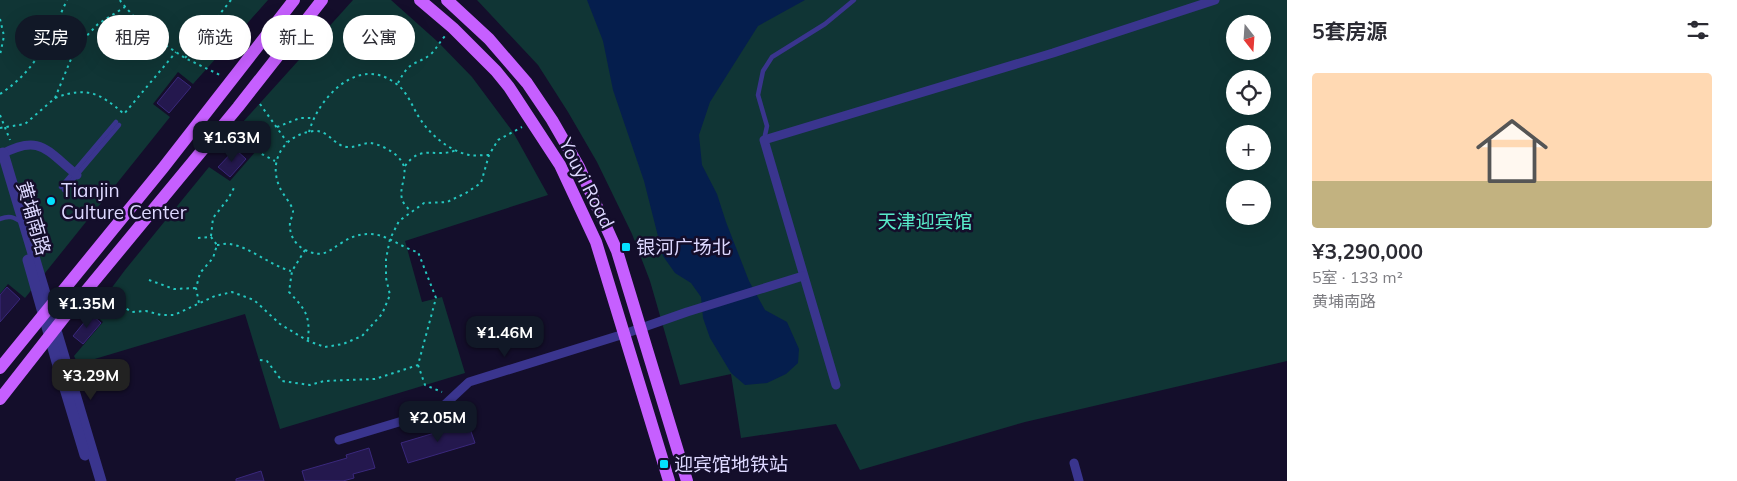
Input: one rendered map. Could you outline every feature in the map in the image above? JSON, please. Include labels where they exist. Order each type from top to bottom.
[{"type":"main road","points":[[0,368],[294,0]]},
{"type":"main road","points":[[0,399],[52,332],[238,108],[322,0]]},
{"type":"main road","name":"Youyi Road","points":[[420,0],[453,28],[509,86],[560,164],[596,242],[669,481]]},
{"type":"main road","name":"Youyi Road","points":[[447,0],[489,39],[527,83],[566,143],[579,167],[614,242],[687,481]]},
{"type":"street","points":[[836,385],[764,140],[1053,53],[1215,0]]},
{"type":"street","points":[[3,156],[26,147],[37,149],[73,175]]},
{"type":"street","name":"黄埔南路","points":[[3,156],[28,233],[46,311]]},
{"type":"street","name":"黄埔南路","points":[[3,156],[16,219],[46,311],[93,481]]},
{"type":"street","points":[[339,440],[439,410],[469,382],[803,276]]},
{"type":"street","name":"黄埔南路","points":[[52,332],[101,481]]},
{"type":"street","points":[[1074,463],[1079,481]]},
{"type":"lane","points":[[764,140],[767,126],[758,95],[763,71],[772,57],[825,24],[854,0]]},
{"type":"lane","points":[[62,188],[117,123]]},
{"type":"lane","points":[[0,218],[9,216],[16,219],[24,225],[28,233]]},
{"type":"path","points":[[0,94],[11,87],[35,62],[67,0]]},
{"type":"path","points":[[120,0],[124,7],[150,35],[179,54]]},
{"type":"path","points":[[219,15],[231,0]]},
{"type":"path","points":[[55,98],[76,47],[98,24],[124,7]]},
{"type":"path","points":[[0,19],[4,36],[0,55]]},
{"type":"path","points":[[398,84],[404,72],[411,65],[426,58],[433,52],[438,42],[453,28]]},
{"type":"path","points":[[0,128],[25,124],[55,98],[66,94],[91,92],[108,99],[124,114],[176,52]]},
{"type":"path","points":[[190,60],[231,81]]},
{"type":"path","points":[[309,132],[313,118],[334,89],[351,78],[369,74],[386,76],[398,84],[408,96],[428,132],[456,150],[470,155],[488,155]]},
{"type":"path","points":[[260,104],[288,142]]},
{"type":"path","points":[[0,115],[5,127],[3,156]]},
{"type":"path","points":[[277,127],[300,118],[313,118]]},
{"type":"path","points":[[80,318],[102,291],[112,300],[132,312],[161,315],[174,315],[215,296],[232,292],[254,300],[280,324],[308,341],[324,347],[343,344],[362,336],[382,314],[390,295],[386,278],[386,259],[390,239],[399,221],[424,203],[447,202],[482,183],[488,155],[498,140],[532,122]]},
{"type":"path","points":[[411,212],[402,200],[405,178],[404,168],[398,157],[385,148],[370,143],[346,147],[326,133],[317,131],[294,137],[280,149],[275,161],[276,174],[279,187],[293,210],[290,232],[294,241],[305,250],[317,254],[329,252],[349,239],[370,234],[390,239],[407,249],[418,252],[436,298],[418,365],[425,386],[442,392]]},
{"type":"path","points":[[404,168],[410,159],[422,152],[450,153],[456,150]]},
{"type":"path","points":[[256,151],[275,161]]},
{"type":"path","points":[[217,246],[211,238],[213,218],[235,186]]},
{"type":"path","points":[[198,238],[211,238]]},
{"type":"path","points":[[217,246],[227,243],[242,248],[280,268],[292,271]]},
{"type":"path","points":[[199,303],[196,288],[200,273],[213,258],[217,246]]},
{"type":"path","points":[[305,250],[292,271],[289,292],[308,315],[308,341]]},
{"type":"path","points":[[149,280],[174,289],[196,288]]},
{"type":"path","points":[[260,360],[266,361],[282,381],[310,385],[324,381],[375,378],[418,365]]},
{"type":"green space","name":"Tianjin Culture Center","points":[[0,0],[268,0],[251,19],[251,15],[179,15],[179,60],[214,60],[193,84],[178,72],[153,104],[170,117],[25,298],[8,284],[0,294]]},
{"type":"green space","points":[[353,0],[391,0],[408,15],[343,15],[343,60],[415,60],[415,21],[472,77],[513,132],[548,195],[405,241],[422,302],[442,297],[465,373],[280,429],[245,314],[78,364],[74,356],[103,322],[93,313],[125,270],[209,167],[230,181],[256,151],[233,133],[299,60],[333,60],[333,22]]},
{"type":"green space","name":"天津迎宾馆","points":[[477,0],[1287,0],[1287,361],[1025,422],[860,470],[836,424],[741,438],[731,374],[680,385],[650,281],[632,234],[597,162],[538,65]]},
{"type":"water","points":[[587,0],[805,0],[758,26],[710,102],[699,135],[702,165],[717,194],[749,281],[765,310],[787,322],[799,349],[798,363],[786,374],[767,383],[745,385],[731,373],[710,338],[703,318],[701,297],[691,283],[675,273],[663,256],[644,181],[613,90],[603,41]]},
{"type":"building","points":[[178,77],[191,87],[169,113],[157,103]]},
{"type":"building","points":[[235,149],[246,159],[230,177],[218,167]]},
{"type":"building","points":[[7,287],[20,299],[0,322],[0,295]]},
{"type":"building","points":[[91,314],[101,323],[83,344],[73,336]]},
{"type":"building","points":[[468,423],[475,443],[408,463],[401,443]]},
{"type":"building","points":[[369,448],[375,468],[353,474],[354,478],[343,481],[305,481],[302,471],[347,458],[346,455]]},
{"type":"building","points":[[261,471],[264,481],[236,481],[236,479]]},
{"type":"place","name":"Tianjin Culture Center","points":[[51,201]]},
{"type":"place","name":"银河广场北","points":[[626,247]]},
{"type":"place","name":"迎宾馆地铁站","points":[[664,464]]}]
